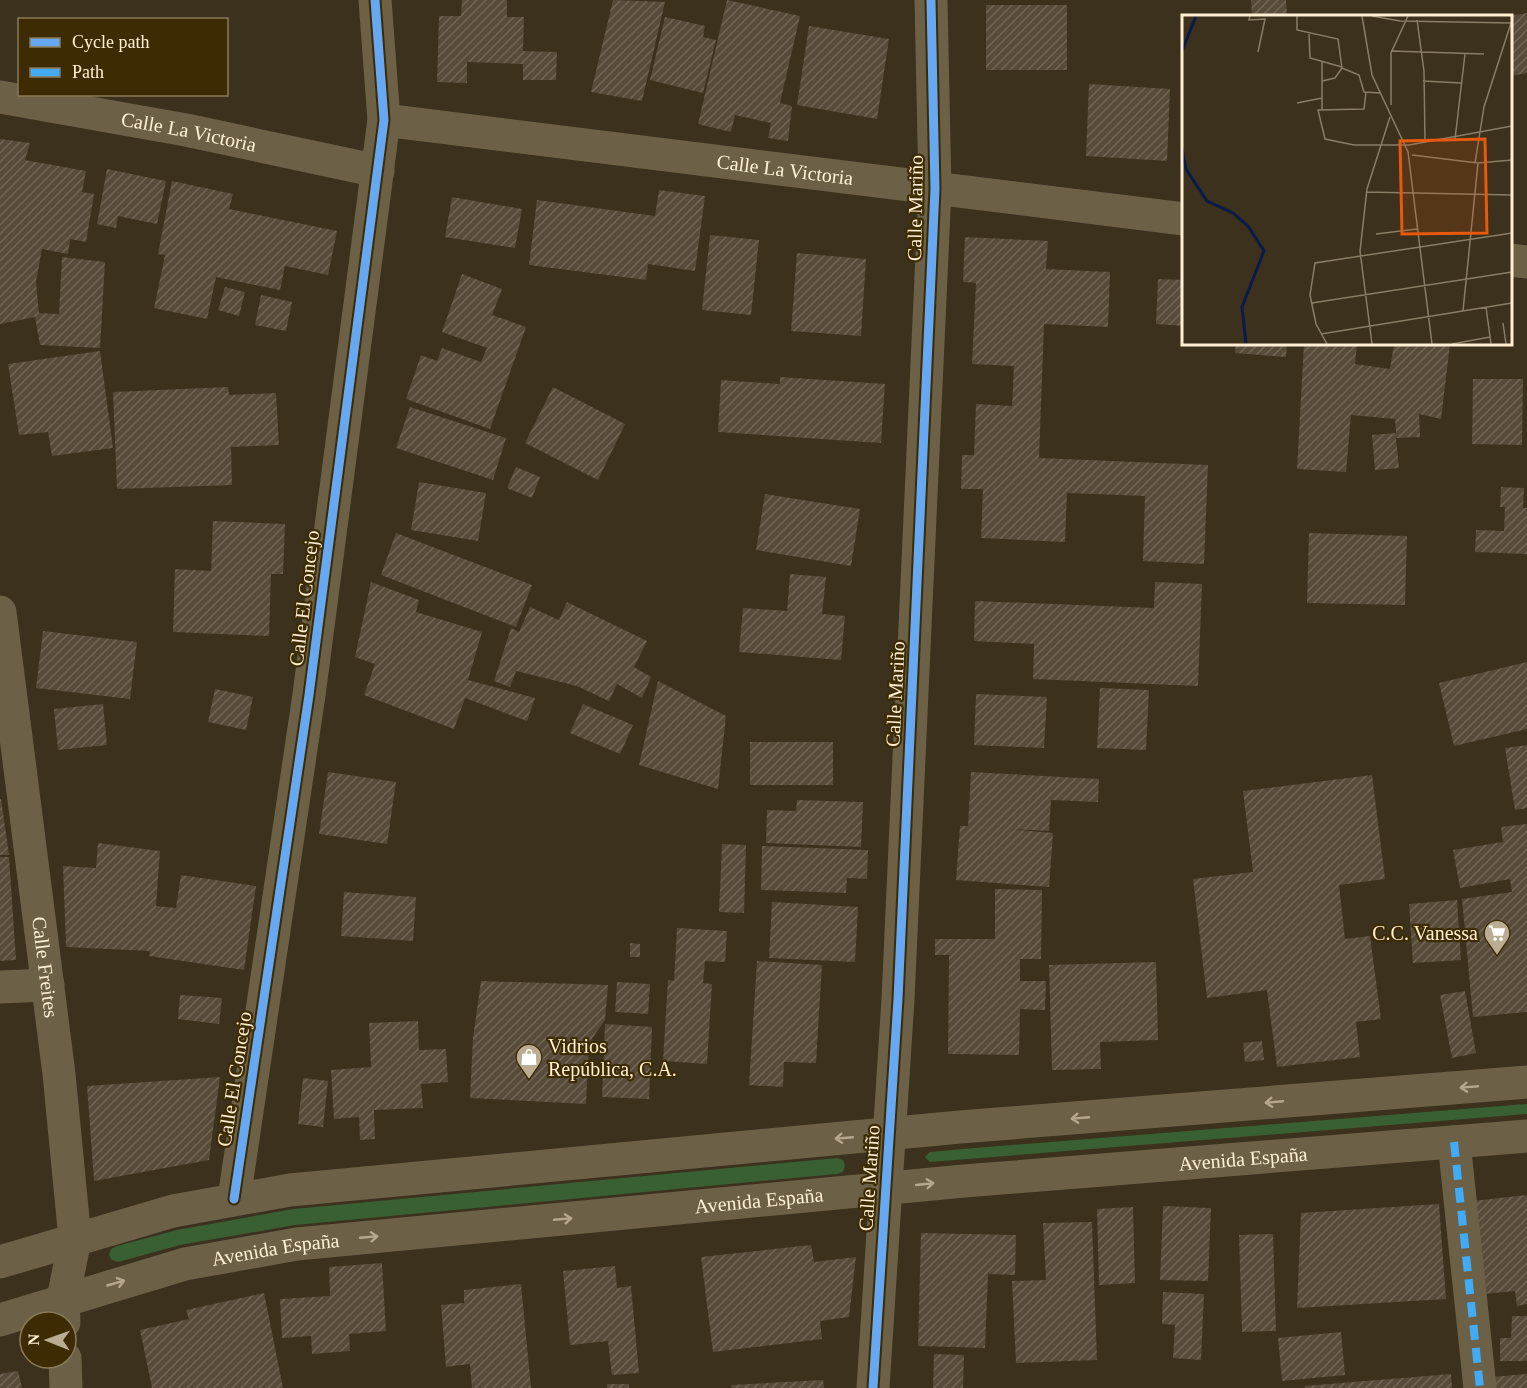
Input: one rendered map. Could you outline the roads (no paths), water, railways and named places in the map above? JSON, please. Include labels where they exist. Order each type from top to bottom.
[{"type":"street","name":"Calle El Concejo","points":[[234,1199],[309,695],[384,120],[375,0]]},
{"type":"street","name":"Calle Mariño","points":[[873,1388],[890,1134],[912,724],[936,189],[931,0]]},
{"type":"street","name":"Calle La Victoria","points":[[0,98],[186,130],[378,171]]},
{"type":"street","name":"Calle La Victoria","points":[[384,120],[1182,219]]},
{"type":"street","points":[[1512,260],[1527,262]]},
{"type":"street","name":"Calle Freites","points":[[0,612],[48,985],[75,1239],[64,1310]]},
{"type":"street","points":[[0,987],[48,985]]},
{"type":"street","points":[[0,1262],[173,1211],[290,1190],[890,1134],[1527,1082]]},
{"type":"street","name":"Avenida España","points":[[64,1310],[185,1264],[297,1244],[886,1188],[1527,1136]]},
{"type":"street","points":[[1454,1142],[1480,1388]]},
{"type":"street","name":"Avenida España","points":[[0,1320],[18,1317]]},
{"type":"street","points":[[65,1370],[66,1388]]},
{"type":"place","name":"C.C. Vanessa","points":[[1497,956]]},
{"type":"place","name":"Vidrios República, C.A.","points":[[529,1080]]}]
